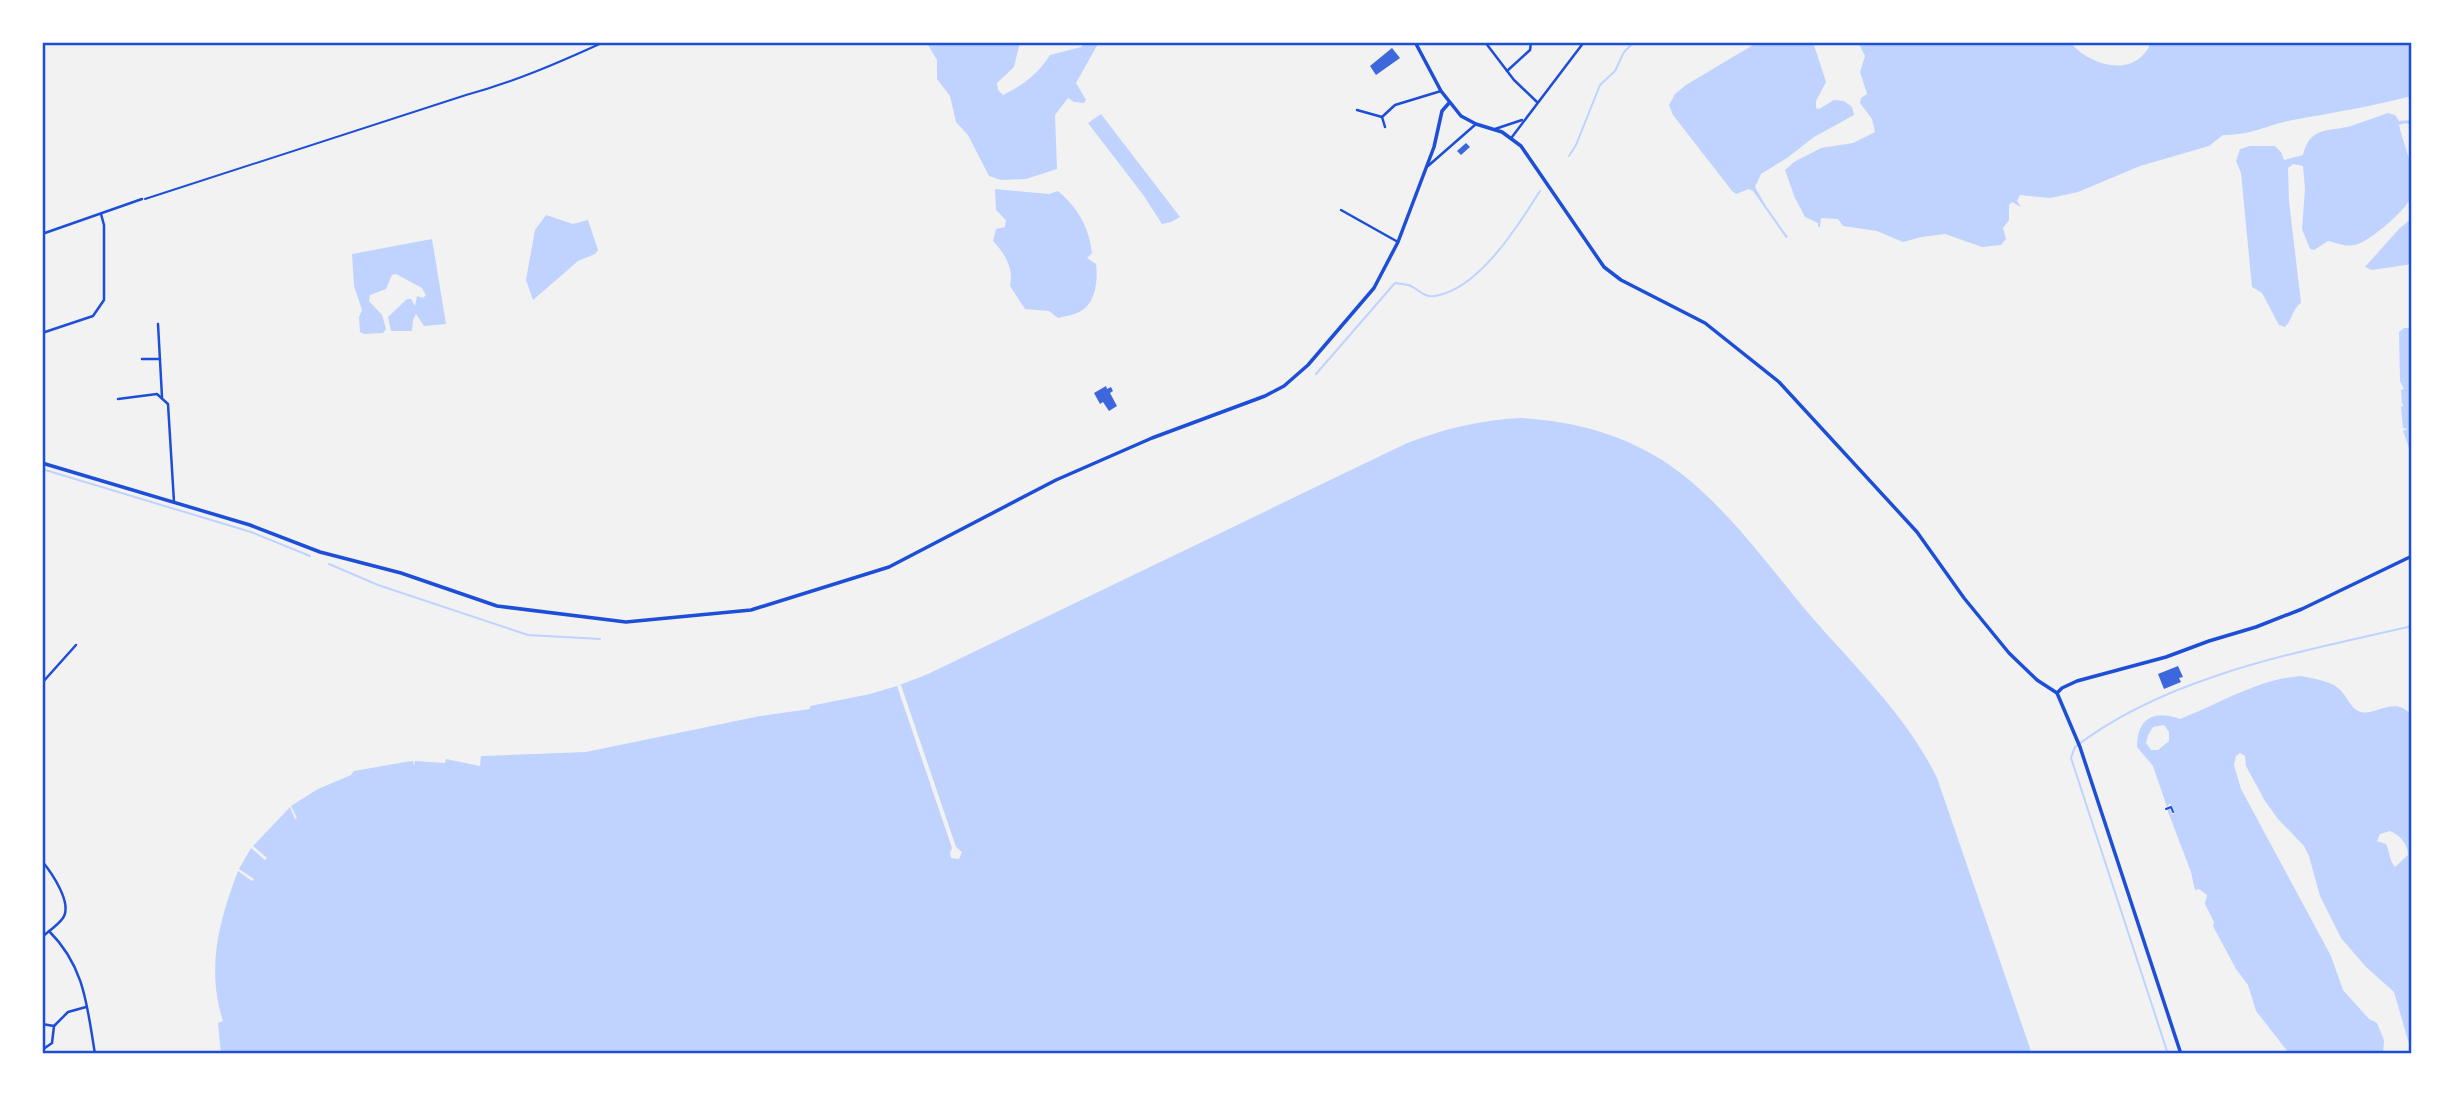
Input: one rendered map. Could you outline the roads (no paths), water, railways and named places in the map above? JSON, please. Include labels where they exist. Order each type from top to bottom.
[{"type":"street","points":[[1415,42],[1441,91],[1461,116],[1512,137],[1535,164],[1604,267],[1628,284],[1705,323],[1779,382],[1917,532],[2009,653],[2037,680],[2057,693],[2080,747],[2182,1054]]},
{"type":"street","points":[[1485,42],[1536,102]]},
{"type":"street","points":[[1507,71],[1530,50],[1531,42]]},
{"type":"street","points":[[1512,137],[1584,42]]},
{"type":"street","points":[[1382,117],[1395,105],[1441,91]]},
{"type":"street","points":[[42,463],[250,525],[320,552],[401,573],[497,606],[626,622],[751,610],[889,567],[1056,480],[1152,438],[1265,396],[1284,386],[1326,345],[1374,288],[1398,242],[1434,147],[1442,111],[1449,103]]},
{"type":"street","points":[[1357,110],[1382,117]]},
{"type":"street","points":[[1382,117],[1385,127]]},
{"type":"street","points":[[1495,129],[1523,120]]},
{"type":"street","points":[[1426,167],[1476,124]]},
{"type":"street","points":[[42,234],[142,199]]},
{"type":"street","points":[[1341,210],[1398,242]]},
{"type":"street","points":[[42,333],[93,316],[104,300],[104,225],[101,214]]},
{"type":"street","points":[[158,324],[162,397],[169,408],[174,502]]},
{"type":"street","points":[[142,359],[160,359]]},
{"type":"street","points":[[118,399],[152,394],[162,397]]},
{"type":"street","points":[[2057,693],[2077,681],[2166,657],[2256,627],[2302,609],[2412,556]]},
{"type":"street","points":[[42,683],[76,645]]},
{"type":"street","points":[[42,861],[57,881],[66,910],[63,918],[42,937]]},
{"type":"street","points":[[49,931],[69,953],[79,974],[95,1054]]},
{"type":"street","points":[[42,1050],[52,1043],[54,1026],[68,1012],[86,1007]]},
{"type":"street","points":[[42,1024],[54,1026]]},
{"type":"water","points":[[929,42],[1020,42],[1014,67],[997,83],[998,90],[1003,95],[1030,78],[1050,55],[1081,47],[1085,42],[1099,42],[1076,83],[1086,100],[1084,103],[1074,102],[1068,98],[1055,115],[1057,169],[1026,179],[1001,180],[989,176],[968,135],[956,122],[950,96],[937,79],[937,60],[928,45]]},
{"type":"water","points":[[1758,42],[1813,42],[1826,82],[1816,101],[1816,108],[1819,109],[1834,100],[1844,101],[1852,107],[1854,115],[1814,137],[1761,174],[1755,187],[1788,237],[1786,238],[1753,191],[1749,189],[1736,194],[1732,191],[1673,115],[1669,105],[1675,94],[1686,85]]},
{"type":"water","points":[[1858,42],[2070,42],[2089,58],[2101,63],[2124,65],[2144,54],[2151,42],[2412,42],[2412,96],[2293,120],[2241,134],[2223,135],[2209,146],[2140,166],[2078,192],[2050,198],[2020,195],[2017,201],[2021,207],[2012,202],[2009,205],[2009,220],[2003,228],[2006,239],[2001,245],[1982,247],[1945,234],[1903,242],[1877,231],[1843,226],[1838,219],[1821,218],[1818,227],[1818,223],[1805,217],[1785,170],[1794,162],[1821,148],[1853,143],[1875,132],[1872,119],[1860,103],[1861,98],[1867,94],[1860,72],[1865,56]]},
{"type":"water","points":[[2388,113],[2395,115],[2399,121],[2412,120],[2412,126],[2406,123],[2399,125],[2413,177],[2412,195],[2396,216],[2361,243],[2348,246],[2328,241],[2314,250],[2310,249],[2302,229],[2305,189],[2303,166],[2293,164],[2288,168],[2289,201],[2301,303],[2285,327],[2279,325],[2262,293],[2252,287],[2241,173],[2236,161],[2240,149],[2250,146],[2275,146],[2284,160],[2303,155],[2310,139],[2321,132],[2351,126]]},
{"type":"water","points":[[1101,114],[1180,217],[1162,224],[1088,123]]},
{"type":"water","points":[[995,189],[1049,194],[1058,191],[1077,211],[1085,226],[1092,253],[1087,258],[1096,264],[1097,277],[1093,297],[1081,311],[1058,318],[1049,311],[1025,309],[1010,286],[1008,262],[993,241],[996,229],[1005,227],[1006,220],[996,210]]},
{"type":"water","points":[[546,215],[573,224],[588,220],[598,250],[578,261],[533,300],[526,280],[535,230]]},
{"type":"water","points":[[2412,218],[2412,264],[2372,270],[2365,267],[2399,229]]},
{"type":"water","points":[[432,239],[446,324],[424,326],[416,314],[412,331],[391,331],[388,317],[407,299],[411,299],[415,306],[417,296],[423,298],[426,295],[422,288],[396,274],[392,275],[386,289],[370,295],[369,301],[382,315],[386,329],[383,333],[360,332],[359,317],[362,310],[354,286],[352,254]]},
{"type":"water","points":[[2404,328],[2412,328],[2412,456],[2403,431],[2408,429],[2403,428],[2401,407],[2404,405],[2401,390],[2404,389],[2400,381],[2399,332]]},
{"type":"water","points":[[1521,418],[1577,425],[1612,436],[1646,451],[1683,475],[1741,531],[1895,713],[1925,755],[1937,778],[2032,1054],[221,1054],[218,1023],[223,1021],[218,1001],[215,963],[220,926],[238,871],[252,881],[254,879],[239,869],[251,848],[265,860],[267,858],[253,846],[290,807],[295,819],[297,818],[291,806],[354,771],[413,761],[414,766],[415,761],[445,763],[446,759],[480,766],[481,756],[586,752],[760,716],[810,709],[810,706],[897,686],[928,674],[1405,444],[1462,426]]},
{"type":"water","points":[[2301,676],[2330,683],[2361,712],[2393,706],[2406,710],[2412,717],[2412,1054],[2394,992],[2366,967],[2341,938],[2320,896],[2304,846],[2265,801],[2246,766],[2245,756],[2240,753],[2236,756],[2234,765],[2241,789],[2331,956],[2343,990],[2369,1019],[2377,1023],[2384,1040],[2383,1054],[2288,1052],[2256,1011],[2248,985],[2236,969],[2213,926],[2214,922],[2205,904],[2207,895],[2199,889],[2195,890],[2191,872],[2167,809],[2174,814],[2170,803],[2167,807],[2153,766],[2137,747],[2140,729],[2148,719],[2162,715],[2180,719],[2254,687]],"holes":[[[2164,725],[2169,732],[2169,741],[2158,750],[2151,750],[2146,743],[2148,735],[2153,727]],[[2390,831],[2403,840],[2408,851],[2408,855],[2395,867],[2386,844],[2377,841],[2380,834]]]},
{"type":"waterway","points":[[1569,156],[1600,85],[1615,71],[1624,52],[1634,42]]},
{"type":"waterway","points":[[1316,374],[1395,283],[1411,286],[1425,295],[1435,296],[1467,282],[1509,238],[1540,191]]},
{"type":"waterway","points":[[42,469],[251,532],[310,556]]},
{"type":"waterway","points":[[329,564],[378,585],[528,635],[600,639]]},
{"type":"waterway","points":[[2168,1054],[2071,758],[2075,747],[2112,722],[2151,701],[2193,684],[2281,657],[2412,626]]}]
